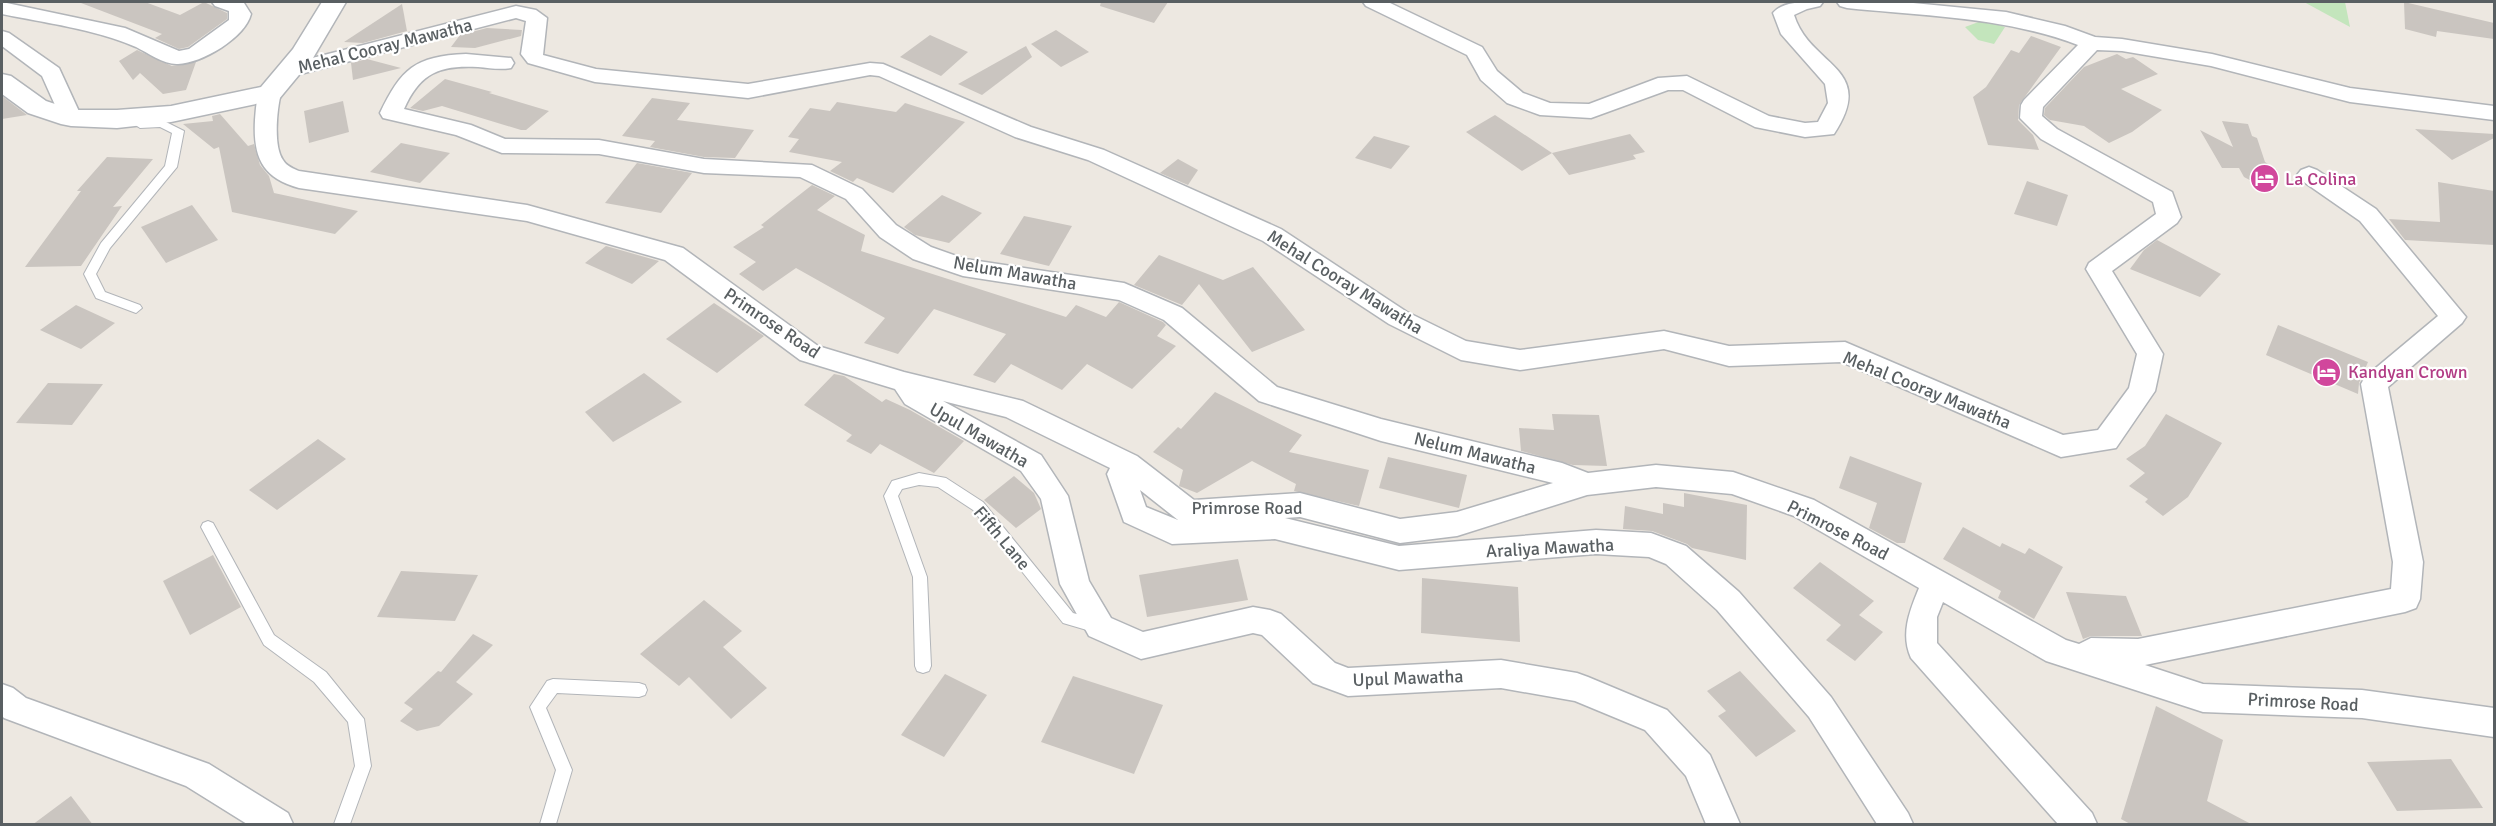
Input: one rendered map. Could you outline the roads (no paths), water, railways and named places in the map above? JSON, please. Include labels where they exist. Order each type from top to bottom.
[{"type":"street","points":[[2,8],[118,32],[177,58],[196,54],[232,29],[239,21],[241,14],[237,7],[222,2]]},
{"type":"street","points":[[2,82],[37,107],[71,118],[117,119],[171,114],[270,93],[304,53],[334,2]]},
{"type":"street","points":[[1373,2],[1475,51],[1489,75],[1515,98],[1548,110],[1591,111],[1666,83],[1687,83],[1763,122],[1805,130],[1826,129],[1839,104],[1836,83],[1788,30],[1785,21],[1783,13],[1802,3],[1813,2]]},
{"type":"street","points":[[1847,2],[2006,18],[2058,30],[2092,44],[2122,45],[2212,60],[2350,95],[2494,113]]},
{"type":"street","name":"Mehal Cooray Mawatha","points":[[289,71],[516,12],[537,18],[532,54],[535,59],[595,75],[748,91],[870,69],[883,70],[1023,132],[1096,155],[1272,235],[1398,318],[1461,350],[1521,360],[1664,340],[1729,356],[1845,352],[2061,446],[2106,440],[2142,391],[2150,354],[2098,269],[2169,217],[2164,198],[2049,134],[2031,118],[2032,105],[2092,44]]},
{"type":"street","points":[[2,37],[51,73],[71,118]]},
{"type":"street","name":"Nelum Mawatha","points":[[503,63],[458,59],[430,65],[408,81],[391,113],[463,130],[502,146],[599,147],[704,166],[804,170],[854,194],[888,231],[922,253],[963,267],[1124,292],[1173,314],[1268,394],[1381,430],[1562,474],[1587,484]]},
{"type":"street","name":"Primrose Road","points":[[270,93],[265,111],[270,159],[281,172],[299,180],[527,213],[674,255],[809,352],[904,382],[1013,408],[1127,464],[1189,512],[1300,505],[1400,531],[1457,524],[1587,484],[1656,476],[1733,483],[1804,508],[2057,651],[2203,698],[2362,704],[2494,723]]},
{"type":"street","points":[[2057,651],[2138,653],[2405,599],[2408,562],[2374,384],[2453,317],[2368,215],[2309,175]]},
{"type":"street","name":"Upul Mawatha","points":[[904,382],[914,397],[1031,463],[1054,496],[1074,584],[1100,627],[1141,646],[1253,620],[1270,623],[1324,673],[1347,682],[1501,674],[1577,687],[1656,720],[1698,766],[1723,825]]},
{"type":"street","name":"Araliya Mawatha","points":[[1127,464],[1121,474],[1134,514],[1172,532],[1275,527],[1399,558],[1596,542],[1652,545],[1676,555],[1728,601],[1820,707],[1896,825]]},
{"type":"street","points":[[1936,582],[1922,617],[1922,648],[2080,825]]},
{"type":"street","points":[[2,698],[15,708],[197,775],[276,825]]},
{"type":"lane","points":[[71,118],[78,124],[162,123],[178,131],[171,167],[105,246],[90,274],[99,295],[136,308]]},
{"type":"lane","name":"Fifth Lane","points":[[923,666],[920,577],[891,496],[897,485],[919,479],[941,482],[978,506],[1068,618],[1100,627]]},
{"type":"lane","points":[[208,527],[269,640],[320,677],[356,719],[363,766],[342,825]]},
{"type":"lane","points":[[548,825],[564,770],[538,707],[553,686],[639,690]]},
{"type":"place","name":"La Colina","points":[[2264,179]]},
{"type":"place","name":"Kandyan Crown","points":[[2327,372]]}]
